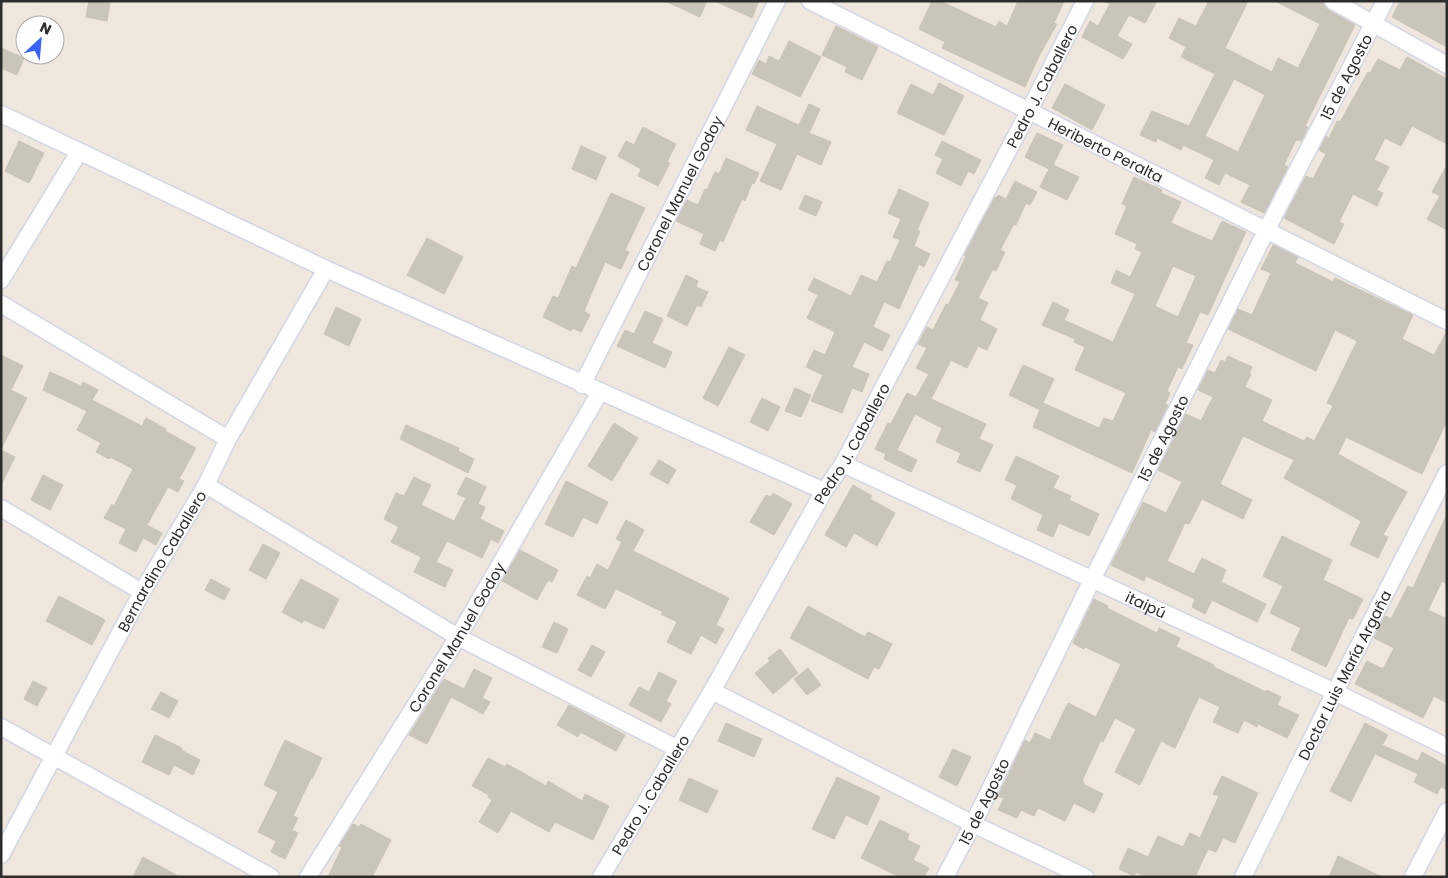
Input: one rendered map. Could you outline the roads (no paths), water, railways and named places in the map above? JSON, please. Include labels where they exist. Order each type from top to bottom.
[{"type":"street","name":"Coronel Manuel Godoy","points":[[582,385],[777,1]]},
{"type":"street","name":"Heriberto Peralta","points":[[810,1],[1447,320]]},
{"type":"street","name":"Pedro J. Caballero","points":[[602,877],[712,692],[824,491],[843,464],[1085,1]]},
{"type":"street","points":[[1333,1],[1447,65]]},
{"type":"street","name":"15 de Agosto","points":[[945,877],[1266,231],[1385,1]]},
{"type":"street","points":[[1,114],[326,269],[582,385],[824,491]]},
{"type":"street","points":[[1,280],[79,152]]},
{"type":"street","name":"Bernardino Caballero","points":[[1,855],[142,592],[206,485],[228,439],[326,269]]},
{"type":"street","points":[[1,304],[228,439]]},
{"type":"street","name":"Coronel Manuel Godoy","points":[[308,877],[458,637],[600,392]]},
{"type":"street","name":"itaipú","points":[[843,464],[1335,692],[1447,747]]},
{"type":"street","name":"Doctor Luis María Argaña","points":[[1243,877],[1447,474]]},
{"type":"street","points":[[206,485],[458,637],[678,749]]},
{"type":"street","points":[[1,508],[142,592]]},
{"type":"street","points":[[712,692],[973,824],[1085,877]]},
{"type":"street","points":[[1,727],[270,877]]},
{"type":"street","points":[[1413,877],[1447,811]]}]
